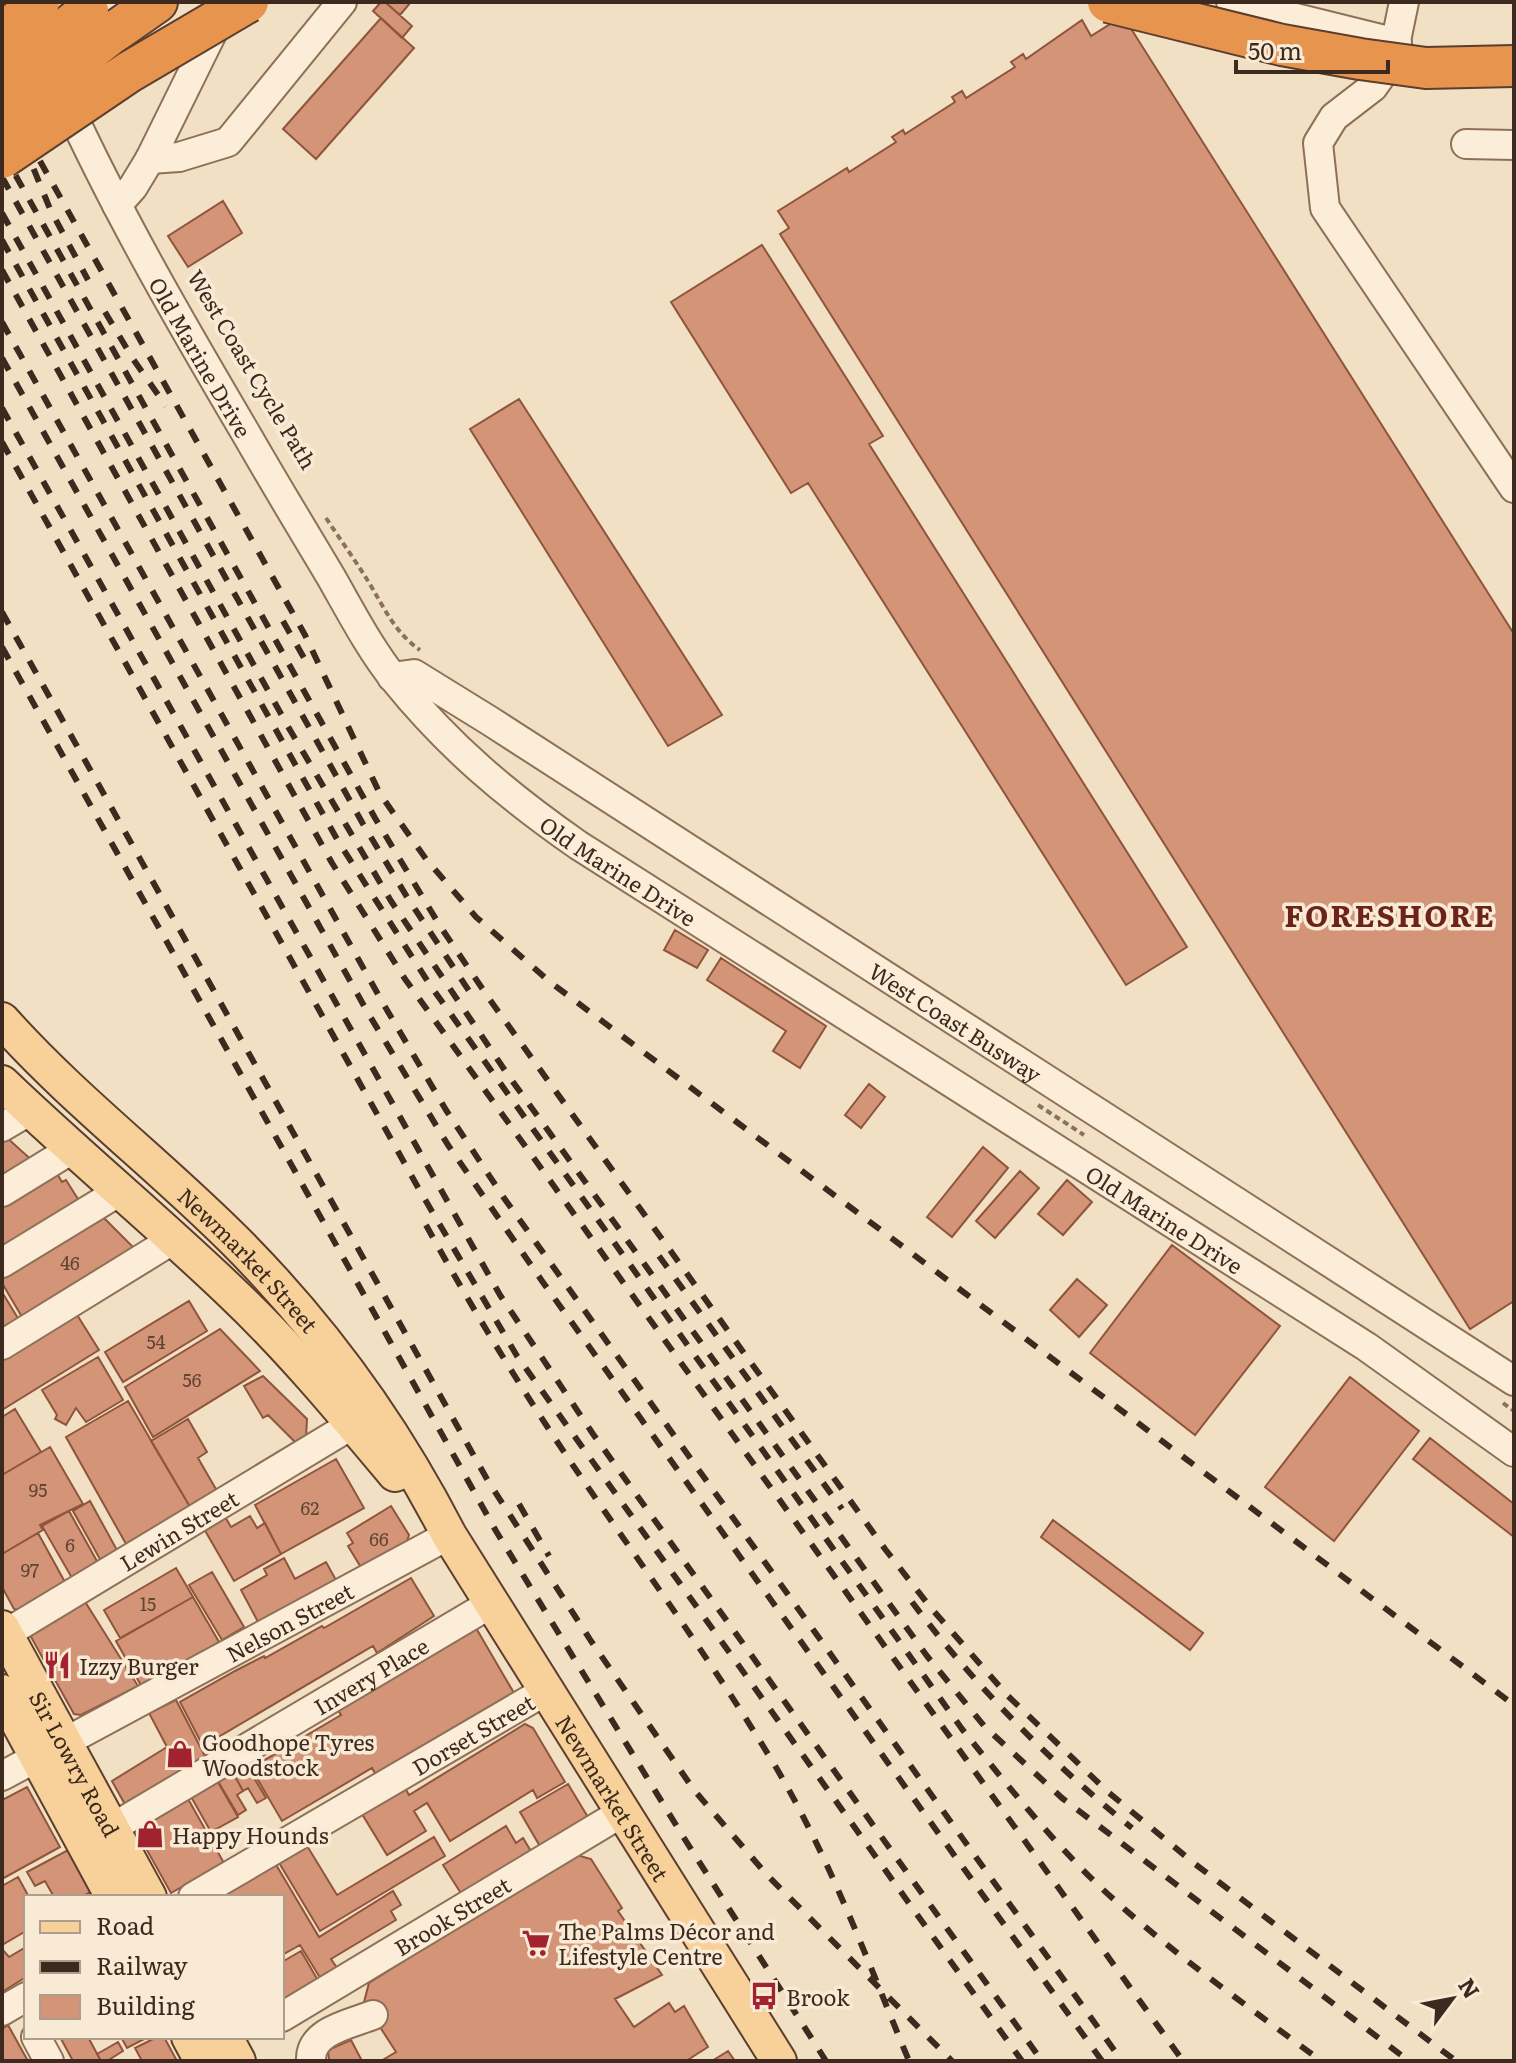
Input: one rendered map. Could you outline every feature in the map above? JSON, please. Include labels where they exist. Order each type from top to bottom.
[{"type":"highway","points":[[2,79],[100,2]]},
{"type":"highway","points":[[2,120],[157,2]]},
{"type":"highway","points":[[2,158],[129,72],[248,2]]},
{"type":"highway","points":[[1108,2],[1282,45],[1360,59],[1426,68],[1514,66]]},
{"type":"main road","name":"Newmarket Street","points":[[2,1020],[46,1066],[243,1249],[304,1314],[367,1395],[449,1535],[779,2061]]},
{"type":"main road","name":"Newmarket Street","points":[[2,1083],[16,1119],[72,1149],[174,1239],[287,1349],[449,1535]]},
{"type":"main road","name":"Sir Lowry Road","points":[[3,1632],[50,1749],[98,1836],[147,1895]]},
{"type":"main road","name":"Sir Lowry Road","points":[[2,1692],[50,1749]]},
{"type":"main road","name":"Sir Lowry Road","points":[[98,1836],[113,1895]]},
{"type":"main road","points":[[194,2039],[226,2051]]},
{"type":"street","points":[[117,205],[133,187],[150,159],[228,2]]},
{"type":"street","points":[[150,159],[179,157],[217,146],[236,134],[342,2]]},
{"type":"street","points":[[1231,2],[1397,43]]},
{"type":"street","points":[[1404,2],[1392,60],[1373,87],[1334,117],[1318,143],[1325,208],[1514,488]]},
{"type":"street","name":"Old Marine Drive","points":[[21,9],[93,162],[176,317],[358,625],[392,677],[480,771],[521,805],[578,845],[1367,1347],[1514,1452]]},
{"type":"street","points":[[1466,144],[1514,145]]},
{"type":"street","name":"West Coast Busway","points":[[392,677],[414,674],[490,721],[1514,1381]]},
{"type":"street","points":[[2,1192],[72,1149]]},
{"type":"street","points":[[2,1263],[120,1191]]},
{"type":"street","points":[[2,1345],[174,1239]]},
{"type":"street","name":"Lewin Street","points":[[3,1632],[353,1424]]},
{"type":"street","name":"Nelson Street","points":[[2,1776],[449,1535]]},
{"type":"street","name":"Invery Place","points":[[98,1836],[492,1603]]},
{"type":"street","name":"Dorset Street","points":[[196,1895],[547,1690]]},
{"type":"street","name":"Brook Street","points":[[284,2016],[623,1812]]},
{"type":"street","points":[[311,2061],[311,2052],[317,2040],[373,2015]]},
{"type":"street","points":[[37,2039],[49,2061]]},
{"type":"path","points":[[320,509],[390,621],[405,640],[429,656]]},
{"type":"building","points":[[385,2],[412,26],[402,38],[373,11]]},
{"type":"building","points":[[385,2],[411,2],[400,15]]},
{"type":"building","points":[[1123,16],[1514,634],[1514,1301],[1470,1329],[780,234],[789,228],[778,211],[896,142],[892,137],[903,130],[905,134],[955,102],[952,97],[962,91],[966,98],[1015,67],[1011,62],[1023,54],[1026,59],[1082,20],[1091,36]]},
{"type":"building","points":[[381,18],[414,48],[316,159],[283,129]]},
{"type":"building","points":[[223,201],[242,233],[188,267],[168,236]]},
{"type":"building","points":[[762,245],[883,436],[869,444],[1187,947],[1126,985],[808,483],[791,493],[671,302]]},
{"type":"building","points":[[519,399],[722,715],[668,746],[470,429]]},
{"type":"building","points":[[675,930],[708,950],[697,968],[664,950]]},
{"type":"building","points":[[721,958],[826,1026],[800,1068],[773,1051],[786,1031],[707,980]]},
{"type":"building","points":[[869,1084],[885,1097],[861,1128],[845,1115]]},
{"type":"building","points":[[5,1136],[36,1164],[2,1184],[2,1138]]},
{"type":"building","points":[[983,1147],[1008,1168],[952,1237],[927,1217]]},
{"type":"building","points":[[53,1167],[62,1182],[66,1180],[83,1207],[2,1256],[2,1198]]},
{"type":"building","points":[[1020,1171],[1039,1188],[995,1238],[976,1221]]},
{"type":"building","points":[[1067,1180],[1092,1202],[1063,1235],[1038,1214]]},
{"type":"building","points":[[98,1212],[134,1248],[25,1322],[2,1283],[2,1269]]},
{"type":"building","points":[[1172,1245],[1280,1326],[1195,1435],[1090,1353]]},
{"type":"building","points":[[1077,1279],[1107,1305],[1079,1337],[1050,1310]]},
{"type":"building","points":[[2,1292],[19,1320],[2,1331]]},
{"type":"building","points":[[189,1301],[207,1331],[123,1382],[105,1352]]},
{"type":"building","points":[[74,1310],[99,1350],[2,1410],[2,1354]]},
{"type":"building","points":[[220,1329],[260,1371],[153,1437],[125,1387]]},
{"type":"building","points":[[98,1357],[123,1400],[86,1422],[76,1408],[66,1425],[55,1419],[57,1415],[42,1390]]},
{"type":"building","points":[[263,1376],[307,1419],[306,1438],[296,1443],[268,1415],[263,1418],[244,1386]]},
{"type":"building","points":[[1350,1377],[1419,1431],[1334,1541],[1265,1487]]},
{"type":"building","points":[[128,1401],[190,1507],[126,1544],[66,1437]]},
{"type":"building","points":[[15,1409],[41,1452],[2,1475],[2,1417]]},
{"type":"building","points":[[188,1419],[207,1452],[198,1458],[217,1491],[190,1507],[151,1441]]},
{"type":"building","points":[[1430,1438],[1514,1504],[1514,1537],[1413,1459]]},
{"type":"building","points":[[50,1447],[83,1504],[40,1525],[43,1530],[2,1554],[2,1475]]},
{"type":"building","points":[[336,1459],[364,1508],[281,1554],[255,1505]]},
{"type":"building","points":[[90,1501],[118,1552],[101,1561],[73,1511]]},
{"type":"building","points":[[391,1506],[409,1535],[407,1541],[362,1569],[348,1546],[353,1543],[347,1533]]},
{"type":"building","points":[[69,1511],[98,1563],[72,1578],[42,1526]]},
{"type":"building","points":[[224,1515],[231,1527],[250,1516],[257,1528],[265,1523],[281,1554],[234,1581],[203,1527]]},
{"type":"building","points":[[1053,1520],[1203,1633],[1190,1650],[1041,1537]]},
{"type":"building","points":[[38,1533],[66,1584],[22,1611],[14,1609],[2,1587],[2,1554]]},
{"type":"building","points":[[284,1558],[295,1579],[326,1562],[336,1580],[258,1622],[241,1590],[267,1575],[264,1569]]},
{"type":"building","points":[[176,1568],[193,1597],[120,1638],[104,1610]]},
{"type":"building","points":[[212,1572],[244,1627],[222,1640],[189,1585]]},
{"type":"building","points":[[411,1578],[434,1616],[377,1653],[373,1646],[203,1746],[180,1702],[322,1626],[324,1628]]},
{"type":"building","points":[[193,1597],[219,1642],[142,1687],[116,1641]]},
{"type":"building","points":[[84,1600],[138,1686],[81,1715],[74,1714],[31,1637],[34,1630]]},
{"type":"building","points":[[476,1628],[514,1693],[376,1775],[372,1768],[282,1821],[251,1768],[341,1715],[338,1710]]},
{"type":"building","name":"Goodhope Tyres Woodstock","points":[[176,1700],[207,1760],[127,1808],[112,1781],[167,1747],[149,1713]]},
{"type":"building","points":[[525,1724],[533,1728],[565,1782],[537,1798],[533,1790],[450,1841],[427,1803],[414,1811],[426,1831],[387,1855],[362,1814],[405,1788],[409,1795]]},
{"type":"building","points":[[244,1761],[266,1798],[257,1803],[248,1788],[243,1791],[231,1769]]},
{"type":"building","points":[[231,1769],[243,1791],[237,1795],[246,1810],[238,1815],[216,1778]]},
{"type":"building","points":[[215,1777],[238,1817],[211,1832],[189,1793]]},
{"type":"building","points":[[568,1784],[589,1819],[541,1848],[520,1812]]},
{"type":"building","points":[[27,1787],[60,1847],[2,1879],[2,1800]]},
{"type":"building","points":[[187,1797],[224,1863],[171,1893],[134,1827]]},
{"type":"building","points":[[506,1826],[516,1843],[523,1838],[532,1853],[462,1895],[443,1865]]},
{"type":"building","points":[[434,1837],[445,1856],[320,1931],[278,1861],[306,1844],[337,1895]]},
{"type":"building","points":[[68,1850],[91,1892],[85,1895],[53,1895],[45,1881],[35,1886],[27,1872]]},
{"type":"building","name":"The Palms Décor and Lifestyle Centre","points":[[573,1854],[591,1859],[622,1908],[618,1911],[662,1975],[615,1999],[634,2027],[669,2003],[675,2012],[684,2006],[708,2047],[686,2061],[381,2061],[396,2052],[364,2002],[369,1983]]},
{"type":"building","points":[[275,1863],[319,1937],[393,1891],[401,1905],[391,1911],[396,1920],[331,1959],[339,1971],[322,1981],[300,1945],[284,1954],[284,1895],[219,1895]]},
{"type":"building","points":[[18,1877],[28,1895],[24,1895],[24,1932],[2,1945],[2,1886]]},
{"type":"building","points":[[24,1948],[24,1978],[2,1992],[2,1949],[9,1957]]},
{"type":"building","points":[[301,1951],[320,1984],[284,2005],[284,1961]]},
{"type":"building","points":[[8,2025],[28,2061],[2,2061],[2,2029]]},
{"type":"building","points":[[61,2039],[89,2039],[101,2061],[73,2061]]},
{"type":"building","points":[[122,2039],[144,2039],[127,2048]]},
{"type":"building","points":[[153,2039],[165,2039],[177,2061],[142,2061],[135,2048]]},
{"type":"building","points":[[351,2040],[362,2061],[329,2061],[328,2050]]},
{"type":"building","points":[[118,2042],[123,2051],[107,2061],[101,2061],[97,2054]]},
{"type":"building","points":[[728,2051],[735,2061],[712,2061]]},
{"type":"railway","points":[[2,91],[50,209],[88,280]]},
{"type":"railway","points":[[2,151],[375,818],[440,926],[885,1549],[931,1608],[1008,1696],[1108,1792],[1195,1864],[1456,2061]]},
{"type":"railway","points":[[40,161],[305,635],[380,794],[426,859],[476,917],[550,982],[1514,1705]]},
{"type":"railway","points":[[2,177],[363,824],[475,1000]]},
{"type":"railway","points":[[2,213],[290,730],[391,901],[508,1075],[927,1656],[985,1727],[1062,1798],[1409,2061]]},
{"type":"railway","points":[[2,240],[338,841],[430,985],[962,1729],[1043,1827],[1095,1882],[1177,1952],[1321,2061]]},
{"type":"railway","points":[[2,270],[332,863],[405,979],[1183,2061]]},
{"type":"railway","points":[[105,312],[166,406]]},
{"type":"railway","points":[[2,322],[384,1005],[446,1110],[504,1198],[1122,2061]]},
{"type":"railway","points":[[2,358],[368,1013],[448,1145],[542,1281],[1102,2061]]},
{"type":"railway","points":[[2,408],[500,1295],[593,1434],[1042,2061]]},
{"type":"railway","points":[[2,442],[420,1191],[517,1356],[1022,2061]]},
{"type":"railway","points":[[2,612],[488,1481],[591,1641],[694,1790],[767,1875],[952,2061]]},
{"type":"railway","points":[[283,621],[308,665]]},
{"type":"railway","points":[[2,647],[496,1531],[684,1838],[826,2061]]},
{"type":"railway","points":[[426,1225],[530,1401],[701,1651],[777,1769],[832,1876],[909,2061]]},
{"type":"railway","points":[[659,1256],[842,1509]]},
{"type":"railway","points":[[519,1504],[549,1556]]},
{"type":"railway","points":[[912,1602],[961,1663],[1015,1722],[1072,1777],[1132,1828]]},
{"type":"place","name":"Izzy Burger","points":[[57,1665]]},
{"type":"place","name":"Goodhope Tyres Woodstock","points":[[180,1754]]},
{"type":"place","name":"Happy Hounds","points":[[150,1834]]},
{"type":"place","name":"The Palms Décor and Lifestyle Centre","points":[[536,1943]]},
{"type":"place","name":"Brook","points":[[764,1996]]},
{"type":"district","name":"FORESHORE","points":[[1390,914]]}]
